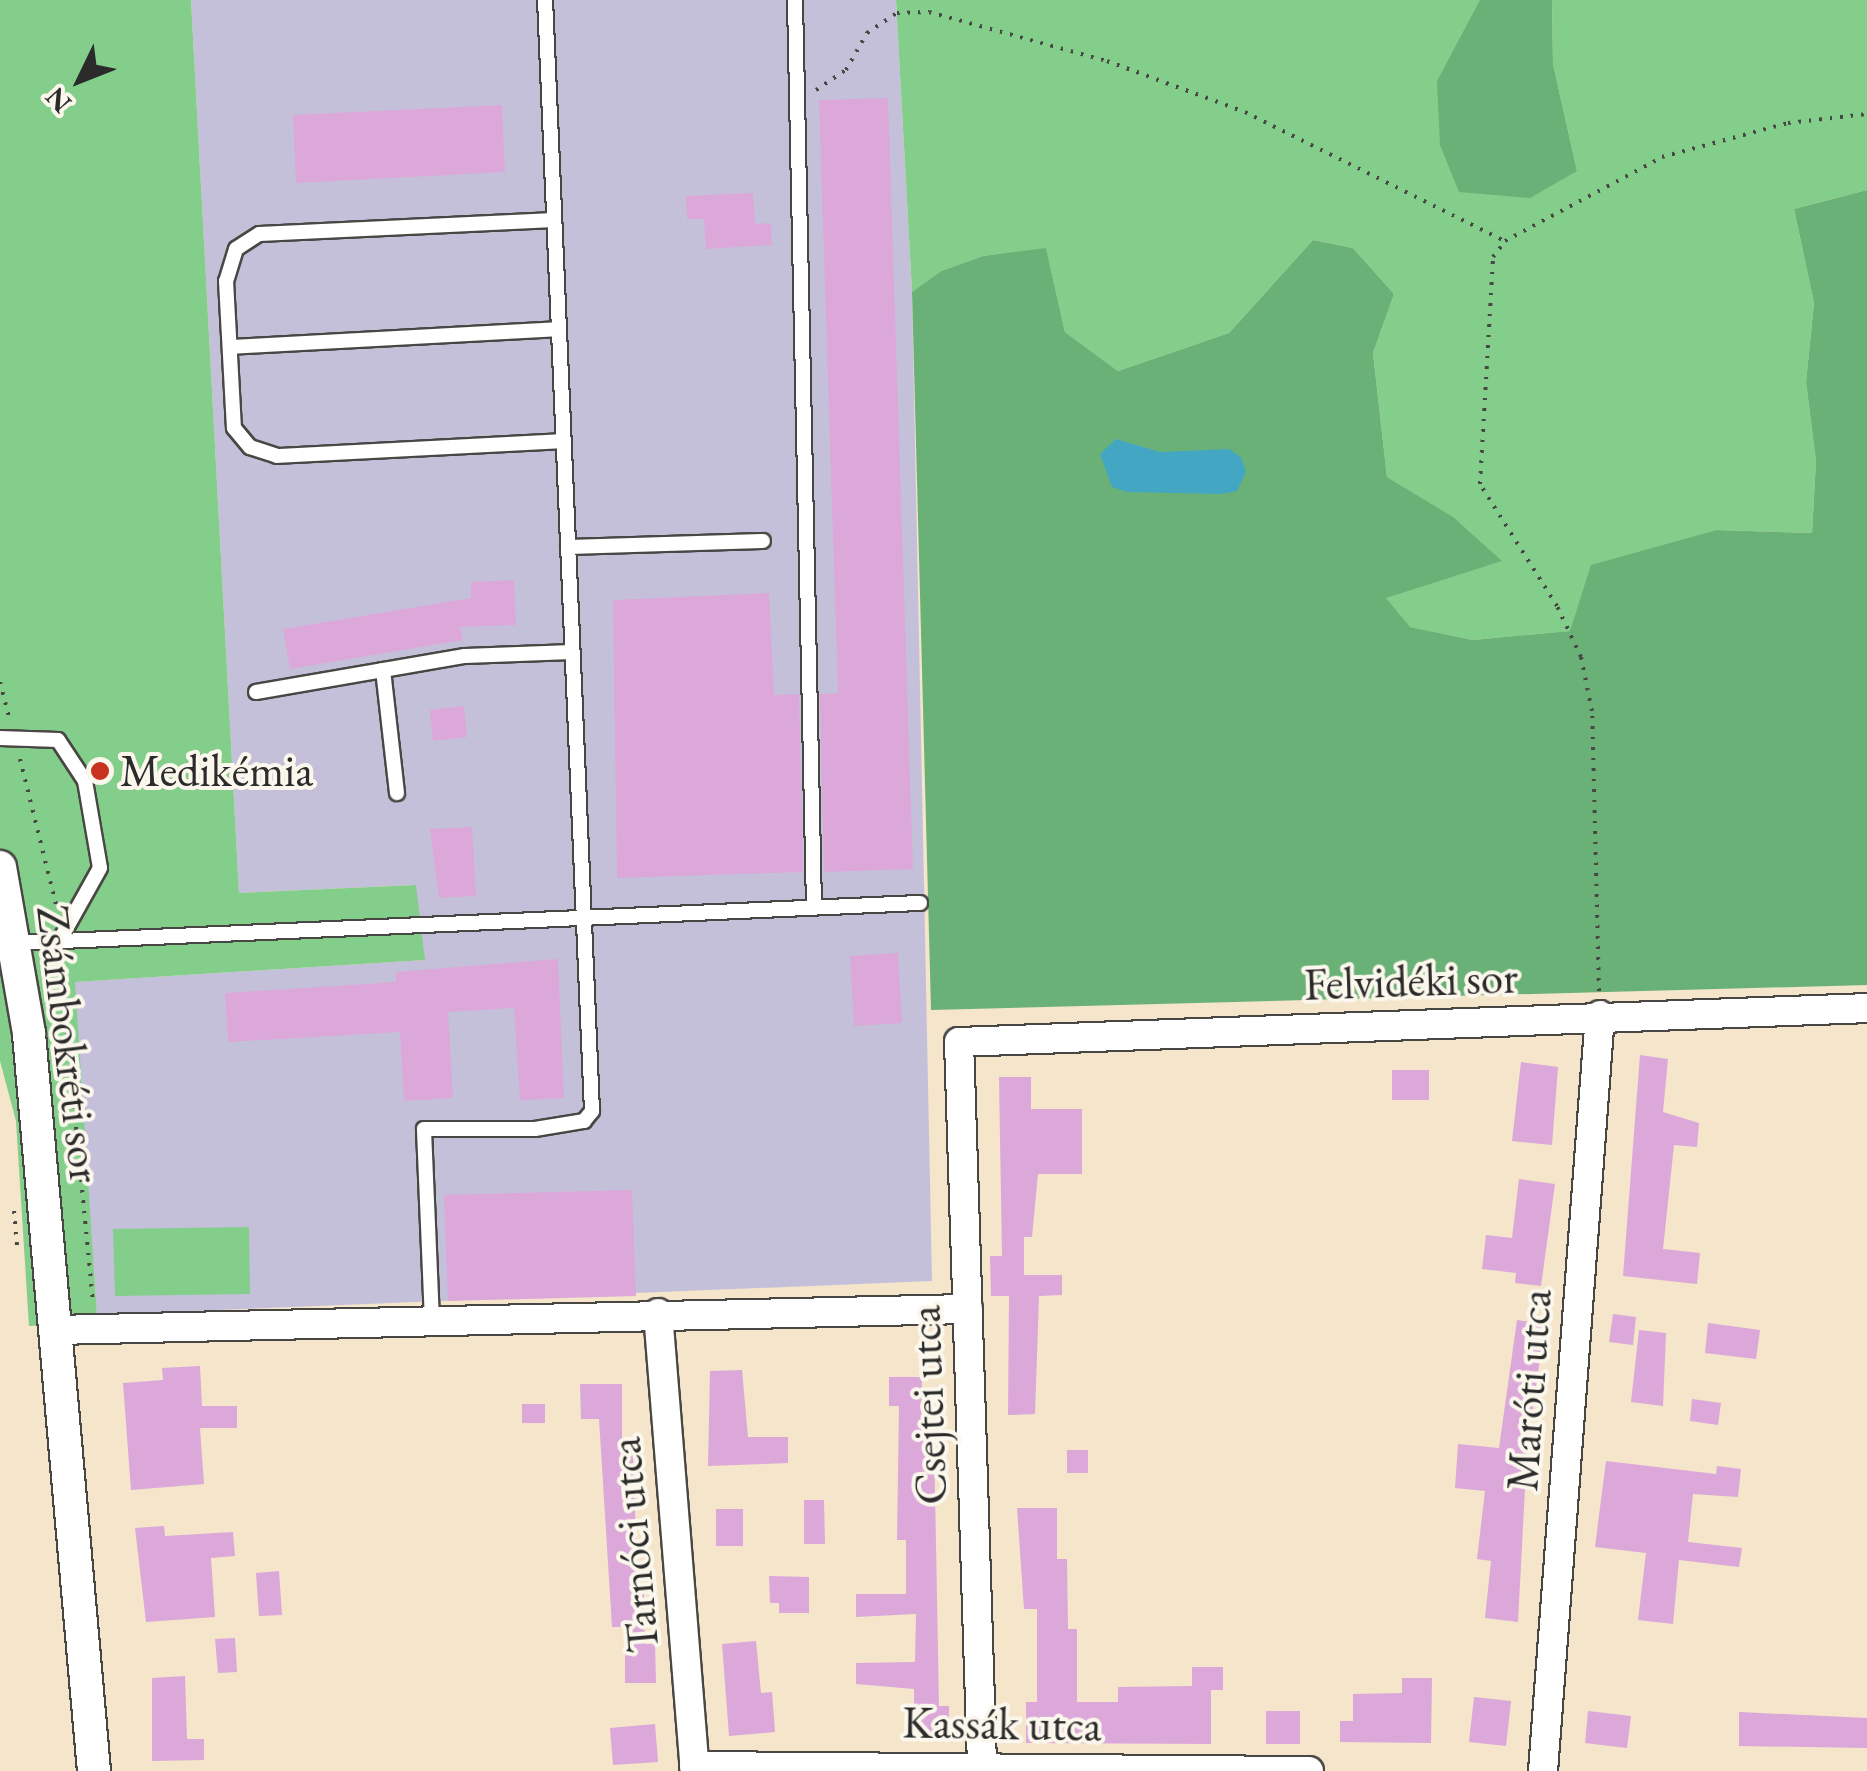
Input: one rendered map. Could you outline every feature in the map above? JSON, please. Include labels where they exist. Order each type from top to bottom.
[{"type":"street","name":"Zsámbokréti sor","points":[[0,867],[17,943],[94,1771]]},
{"type":"street","name":"Felvidéki sor","points":[[959,1042],[1867,1008]]},
{"type":"street","name":"Maróti utca","points":[[1543,1771],[1600,1016]]},
{"type":"street","name":"Csejtei utca","points":[[959,1042],[982,1766]]},
{"type":"street","points":[[55,1330],[968,1308]]},
{"type":"street","name":"Tarnóci utca","points":[[658,1313],[694,1768]]},
{"type":"street","name":"Kassák utca","points":[[694,1768],[982,1766],[1309,1771]]},
{"type":"lane","points":[[432,1321],[424,1129],[535,1129],[584,1121],[592,1111],[546,0]]},
{"type":"lane","points":[[796,0],[814,907]]},
{"type":"lane","points":[[554,220],[259,234],[236,249],[226,280],[234,428],[250,447],[277,456],[564,441]]},
{"type":"lane","points":[[230,347],[559,330]]},
{"type":"lane","points":[[568,546],[763,541]]},
{"type":"lane","points":[[256,692],[465,656],[572,652]]},
{"type":"lane","points":[[383,670],[397,793]]},
{"type":"lane","points":[[7,737],[58,740],[85,780],[100,868],[58,942]]},
{"type":"lane","points":[[17,943],[920,903]]},
{"type":"path","points":[[798,94],[820,89],[846,70],[867,33],[898,14],[929,12],[1107,61],[1245,112],[1506,240]]},
{"type":"path","points":[[1600,1016],[1592,710],[1581,657],[1557,606],[1480,484],[1493,257],[1506,240],[1662,157],[1788,123],[1867,114]]},
{"type":"path","points":[[0,682],[7,737],[56,903],[95,1327]]},
{"type":"shaded area","name":"Medikémia","points":[[191,0],[896,0],[912,292],[932,1281],[97,1315],[74,982],[424,960],[415,885],[239,893]]},
{"type":"green space","points":[[0,0],[191,0],[239,893],[416,885],[425,960],[75,982],[97,1315],[84,1323],[29,1326],[16,1121],[0,1061]]},
{"type":"green space","points":[[896,0],[1480,0],[1478,10],[1577,171],[1553,64],[1552,0],[1867,0],[1867,190],[1794,209],[1814,303],[1806,382],[1816,461],[1812,533],[1717,530],[1571,631],[1473,640],[1409,627],[1385,597],[1501,561],[1453,518],[1387,477],[1373,353],[1394,294],[1353,248],[1313,240],[1229,333],[1118,371],[1065,332],[1046,249],[983,256],[941,271],[912,292]]},
{"type":"green space","points":[[1480,0],[1552,0],[1553,64],[1577,171],[1530,198],[1459,192],[1440,145],[1437,81]]},
{"type":"green space","points":[[1867,190],[1867,985],[931,1010],[912,292],[941,271],[983,256],[1046,248],[1065,332],[1118,371],[1229,333],[1313,240],[1353,248],[1394,294],[1373,353],[1387,477],[1453,517],[1502,561],[1386,598],[1410,627],[1473,640],[1570,631],[1591,565],[1717,530],[1812,533],[1816,461],[1806,382],[1814,303],[1794,209]]},
{"type":"green space","points":[[249,1227],[250,1294],[115,1296],[113,1229]]},
{"type":"water","points":[[1116,439],[1160,452],[1229,449],[1241,457],[1246,472],[1237,491],[1221,494],[1127,492],[1112,487],[1100,454]]},
{"type":"building","points":[[888,98],[913,869],[824,872],[820,694],[838,693],[819,100]]},
{"type":"building","points":[[502,105],[505,172],[296,183],[293,115]]},
{"type":"building","points":[[753,193],[755,224],[771,223],[772,245],[706,249],[704,219],[687,219],[686,196]]},
{"type":"building","points":[[514,580],[516,625],[460,627],[463,640],[290,669],[283,629],[471,598],[471,582]]},
{"type":"building","points":[[769,593],[774,695],[799,694],[803,872],[617,878],[613,600]]},
{"type":"building","points":[[464,706],[467,737],[433,741],[430,710]]},
{"type":"building","points":[[472,827],[476,896],[439,898],[430,829]]},
{"type":"building","points":[[898,953],[902,1023],[854,1026],[850,956]]},
{"type":"building","points":[[558,959],[564,1098],[520,1100],[514,1008],[448,1012],[453,1098],[404,1101],[400,1032],[228,1042],[225,993],[396,982],[396,972]]},
{"type":"building","points":[[1640,1055],[1668,1059],[1663,1112],[1699,1123],[1697,1147],[1674,1145],[1663,1249],[1700,1253],[1697,1284],[1623,1276]]},
{"type":"building","points":[[1521,1062],[1558,1067],[1552,1145],[1512,1141]]},
{"type":"building","points":[[1392,1070],[1429,1070],[1429,1100],[1392,1100]]},
{"type":"building","points":[[999,1077],[1031,1077],[1031,1109],[1082,1109],[1082,1174],[1038,1174],[1032,1237],[1024,1237],[1024,1275],[1062,1275],[1062,1295],[1039,1296],[1035,1414],[1008,1415],[1009,1296],[991,1296],[990,1256],[1002,1256]]},
{"type":"building","points":[[1519,1179],[1555,1184],[1541,1286],[1515,1283],[1516,1273],[1482,1269],[1486,1235],[1512,1238]]},
{"type":"building","points":[[632,1190],[636,1296],[448,1301],[444,1195]]},
{"type":"building","points":[[1613,1314],[1636,1317],[1633,1345],[1609,1342]]},
{"type":"building","points":[[1517,1320],[1545,1324],[1527,1450],[1518,1622],[1485,1618],[1491,1561],[1477,1559],[1485,1491],[1455,1488],[1458,1444],[1499,1448]]},
{"type":"building","points":[[1708,1323],[1760,1330],[1756,1359],[1705,1353]]},
{"type":"building","points":[[1639,1330],[1666,1333],[1663,1406],[1631,1402]]},
{"type":"building","points":[[200,1366],[202,1406],[237,1406],[237,1428],[200,1428],[204,1484],[131,1490],[123,1383],[163,1380],[162,1368]]},
{"type":"building","points":[[742,1370],[748,1437],[788,1437],[788,1463],[708,1466],[710,1371]]},
{"type":"building","points":[[889,1377],[922,1377],[921,1437],[934,1437],[939,1706],[949,1706],[949,1740],[914,1740],[914,1689],[856,1684],[856,1663],[915,1662],[916,1614],[856,1617],[856,1594],[906,1594],[906,1540],[897,1540],[899,1406],[889,1406]]},
{"type":"building","points":[[580,1384],[622,1384],[622,1453],[633,1453],[638,1594],[644,1594],[645,1644],[655,1644],[656,1683],[625,1683],[625,1627],[612,1627],[599,1419],[581,1419]]},
{"type":"building","points":[[1692,1399],[1721,1403],[1718,1425],[1690,1421]]},
{"type":"building","points":[[522,1404],[545,1404],[545,1423],[522,1423]]},
{"type":"building","points":[[1067,1450],[1088,1450],[1088,1473],[1067,1473]]},
{"type":"building","points":[[1606,1461],[1716,1474],[1717,1466],[1741,1469],[1738,1497],[1693,1494],[1688,1542],[1742,1548],[1739,1567],[1679,1560],[1673,1624],[1638,1620],[1646,1553],[1595,1547]]},
{"type":"building","points":[[804,1500],[824,1500],[825,1544],[804,1544]]},
{"type":"building","points":[[1017,1508],[1057,1508],[1057,1559],[1067,1559],[1068,1629],[1077,1629],[1077,1702],[1118,1702],[1118,1687],[1192,1686],[1192,1667],[1223,1667],[1223,1690],[1211,1690],[1211,1744],[1026,1743],[1026,1702],[1037,1702],[1037,1609],[1024,1609]]},
{"type":"building","points":[[716,1509],[743,1509],[743,1546],[716,1546]]},
{"type":"building","points":[[164,1526],[165,1536],[233,1532],[235,1556],[211,1558],[215,1617],[146,1622],[135,1528]]},
{"type":"building","points":[[279,1571],[282,1615],[259,1616],[256,1573]]},
{"type":"building","points":[[769,1576],[809,1577],[809,1613],[779,1613],[779,1603],[770,1603]]},
{"type":"building","points":[[235,1638],[237,1672],[218,1673],[215,1639]]},
{"type":"building","points":[[756,1641],[761,1693],[772,1692],[775,1732],[729,1736],[722,1644]]},
{"type":"building","points":[[185,1676],[187,1739],[204,1739],[204,1760],[152,1761],[152,1678]]},
{"type":"building","points":[[1402,1678],[1432,1678],[1431,1743],[1340,1742],[1340,1721],[1353,1721],[1353,1694],[1402,1693]]},
{"type":"building","points":[[1474,1697],[1511,1701],[1506,1746],[1469,1742]]},
{"type":"building","points":[[1266,1711],[1300,1711],[1300,1744],[1266,1744]]},
{"type":"building","points":[[1588,1711],[1631,1716],[1627,1748],[1585,1743]]},
{"type":"building","points":[[1739,1712],[1867,1718],[1867,1748],[1739,1746]]},
{"type":"building","points":[[655,1724],[658,1762],[613,1765],[610,1728]]},
{"type":"place","name":"Medikémia","points":[[100,771]]}]
